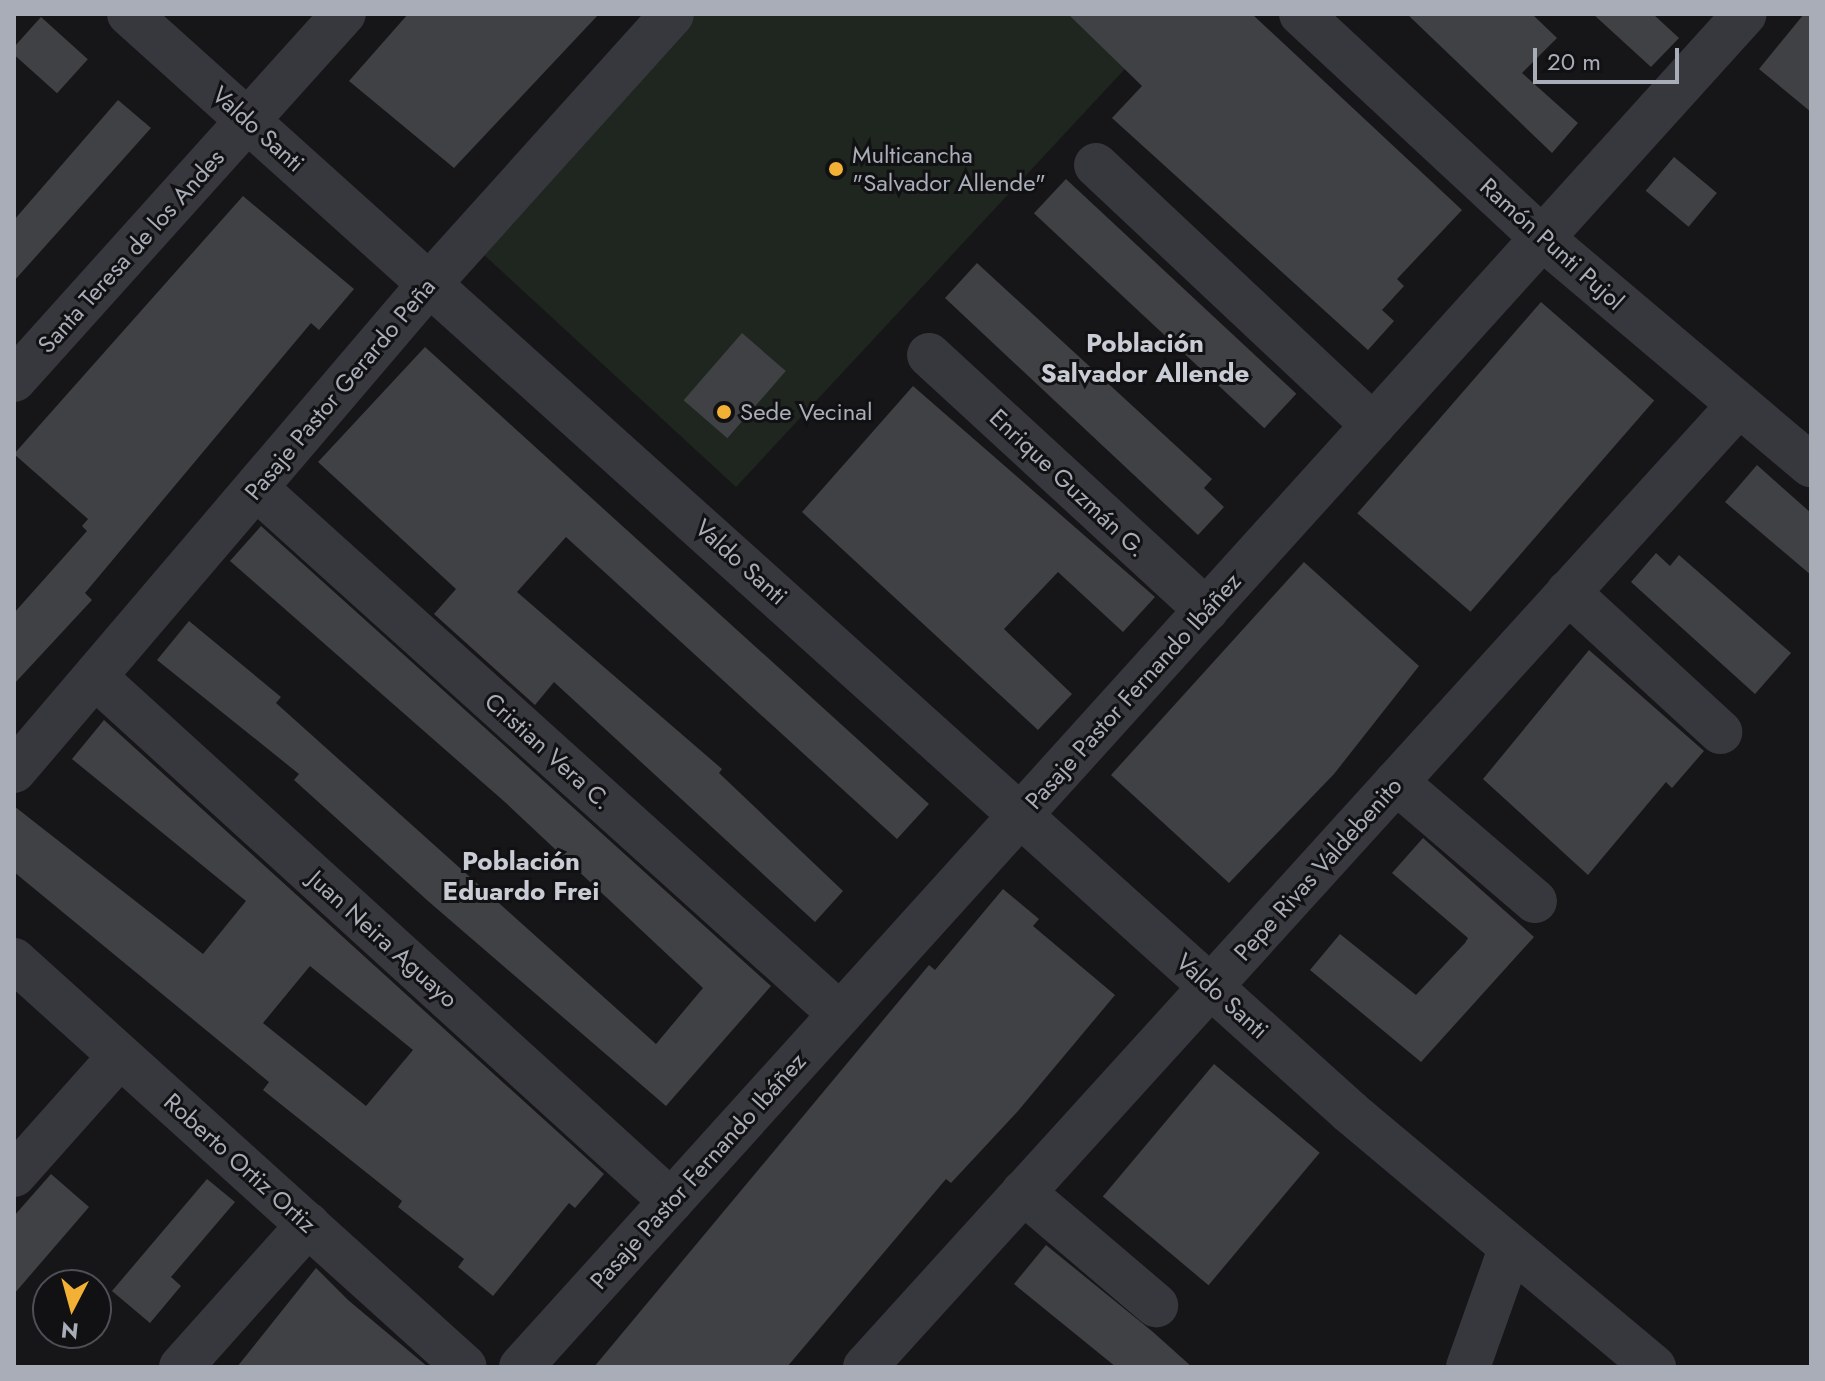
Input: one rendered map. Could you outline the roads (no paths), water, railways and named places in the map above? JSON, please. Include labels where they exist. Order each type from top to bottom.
[{"type":"street","name":"Valdo Santi","points":[[129,14],[431,282],[1350,1112],[1654,1367]]},
{"type":"street","name":"Santa Teresa de los Andes","points":[[14,380],[344,14]]},
{"type":"street","name":"Pasaje Pastor Gerardo Peña","points":[[14,771],[431,282],[672,14]]},
{"type":"street","name":"Ramón Punti Pujol","points":[[1301,14],[1542,238],[1811,465]]},
{"type":"street","name":"Pasaje Pastor Fernando Ibáñez","points":[[521,1367],[1542,238],[1723,21]]},
{"type":"street","points":[[1096,165],[1373,425]]},
{"type":"street","name":"Enrique Guzmán G.","points":[[929,355],[1206,610]]},
{"type":"street","name":"Pepe Rivas Valdebenito","points":[[865,1367],[1738,406]]},
{"type":"street","name":"Cristian Vera C.","points":[[256,488],[840,1014]]},
{"type":"street","points":[[1568,592],[1720,732]]},
{"type":"street","name":"Juan Neira Aguayo","points":[[95,677],[671,1201]]},
{"type":"street","points":[[1396,782],[1535,901]]},
{"type":"street","name":"Roberto Ortiz Ortiz","points":[[14,960],[465,1367]]},
{"type":"street","points":[[14,1175],[120,1056]]},
{"type":"street","points":[[1023,1192],[1156,1305]]},
{"type":"street","points":[[181,1367],[308,1225]]},
{"type":"street","points":[[1468,1367],[1510,1249]]},
{"type":"place","name":"Multicancha \"Salvador Allende\"","points":[[836,169]]},
{"type":"place","name":"Sede Vecinal","points":[[724,412]]},
{"type":"district","name":"Población Salvador Allende","points":[[1145,359]]},
{"type":"district","name":"Población Eduardo Frei","points":[[521,877]]}]
